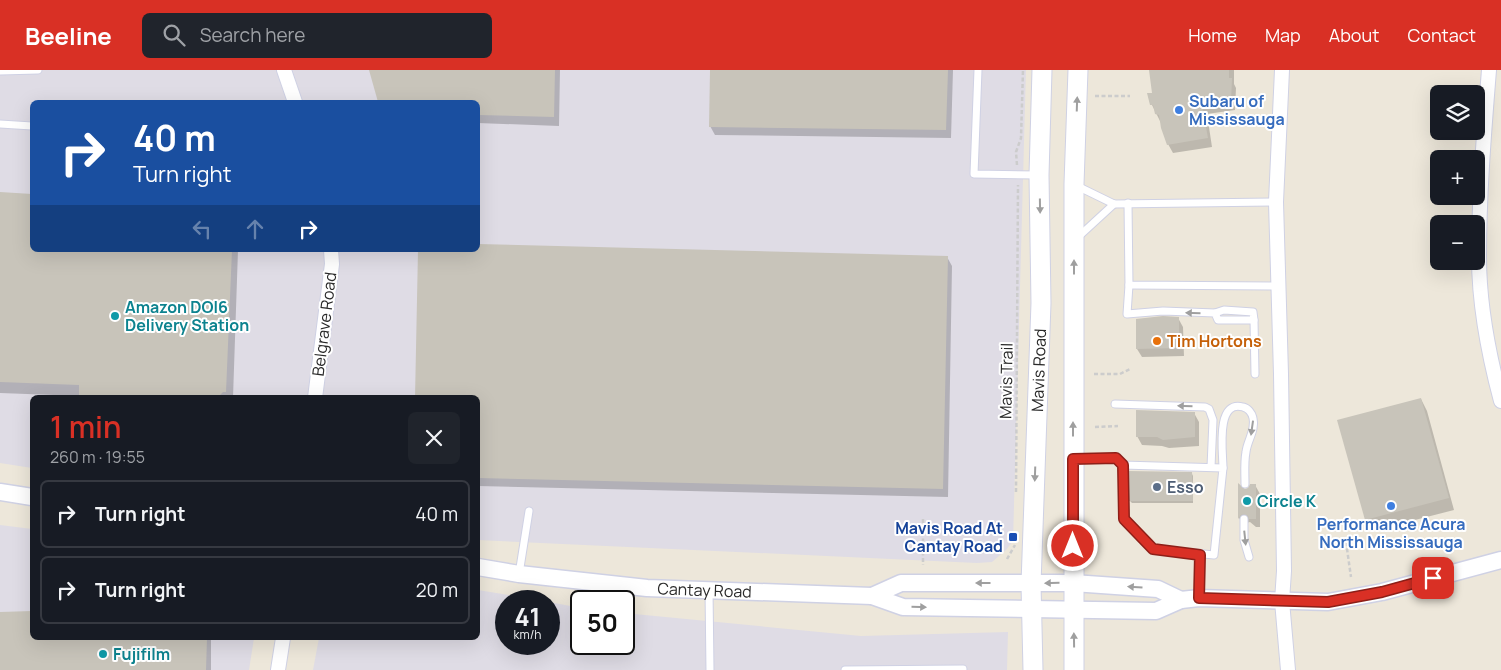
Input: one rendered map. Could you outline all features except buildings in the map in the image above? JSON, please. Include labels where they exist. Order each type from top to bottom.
[{"type":"main road","name":"Mavis Road","points":[[1033,670],[1031,584],[1041,303],[1039,175],[1042,70]]},
{"type":"main road","name":"Mavis Road","points":[[1074,670],[1074,184],[1078,70]]},
{"type":"street","points":[[284,70],[292,100]]},
{"type":"street","points":[[1282,70],[1276,202],[1284,571],[1282,601],[1288,670]]},
{"type":"street","points":[[1489,70],[1484,129],[1479,258],[1487,331],[1501,401]]},
{"type":"street","name":"Belgrave Road","points":[[315,395],[332,264],[330,252]]},
{"type":"street","points":[[0,492],[30,497]]},
{"type":"street","points":[[1181,600],[1199,598],[1328,602],[1382,592],[1501,560]]},
{"type":"street","name":"Cantay Road","points":[[480,567],[519,574],[647,588],[872,596],[903,607],[1156,611],[1181,600]]},
{"type":"street","name":"Cantay Road","points":[[872,596],[901,583],[1073,583],[1158,589],[1181,600]]},
{"type":"street","points":[[278,670],[283,640]]},
{"type":"lane","points":[[0,70],[38,70]]},
{"type":"lane","points":[[978,70],[974,174],[1039,175]]},
{"type":"lane","points":[[0,124],[30,126]]},
{"type":"lane","points":[[1074,184],[1114,204],[1276,202]]},
{"type":"lane","points":[[1074,241],[1114,204]]},
{"type":"lane","points":[[1128,204],[1129,285],[1127,314],[1163,312],[1215,313],[1218,320],[1254,320],[1256,374]]},
{"type":"lane","points":[[1129,285],[1278,286]]},
{"type":"lane","points":[[1115,404],[1205,407],[1209,409],[1213,420],[1211,467]]},
{"type":"lane","points":[[1123,465],[1124,519],[1153,549],[1214,556],[1223,468],[1222,428],[1224,416],[1234,408],[1241,406],[1248,409],[1253,417],[1252,434],[1246,451],[1245,484]]},
{"type":"lane","points":[[1073,459],[1116,458],[1123,465],[1223,468]]},
{"type":"lane","points":[[519,574],[529,511]]},
{"type":"lane","points":[[1244,519],[1244,540],[1249,557]]},
{"type":"lane","points":[[1199,598],[1200,555]]},
{"type":"lane","points":[[709,590],[710,670]]},
{"type":"lane","points":[[846,670],[963,669]]},
{"type":"path","points":[[1016,152],[1020,138],[1023,70]]},
{"type":"path","points":[[1095,96],[1130,96]]},
{"type":"path","name":"Mavis Trail","points":[[1016,499],[1019,201]]},
{"type":"path","points":[[1094,374],[1120,374],[1130,370]]},
{"type":"path","points":[[1095,427],[1118,426]]},
{"type":"path","points":[[923,519],[923,566]]},
{"type":"path","points":[[1346,542],[1351,577]]},
{"type":"path","points":[[1007,559],[1016,545]]},
{"type":"shaded area","points":[[0,70],[1026,70],[1013,541],[992,562],[977,563],[480,540],[480,395],[30,395],[30,468],[0,463]]},
{"type":"shaded area","name":"Fujifilm","points":[[0,525],[30,529],[30,640],[254,640],[249,670],[0,670]]},
{"type":"shaded area","points":[[480,590],[495,593],[495,655],[560,655],[560,604],[570,606],[570,655],[635,655],[635,614],[861,636],[1008,632],[1007,670],[313,670],[319,640],[480,640]]},
{"type":"place","name":"Subaru of Mississauga","points":[[1179,110]]},
{"type":"place","name":"Amazon DOI6 Delivery Station","points":[[115,316]]},
{"type":"place","name":"Tim Hortons","points":[[1157,341]]},
{"type":"place","name":"Esso","points":[[1157,487]]},
{"type":"place","name":"Circle K","points":[[1247,501]]},
{"type":"place","name":"Performance Acura North Mississauga","points":[[1391,506]]},
{"type":"place","name":"Mavis Road At Cantay Road","points":[[1013,537]]},
{"type":"place","name":"Fujifilm","points":[[103,654]]},
{"type":"route","points":[[1073,546],[1073,459],[1116,458],[1123,465],[1124,519],[1153,549],[1200,555],[1199,598],[1328,602],[1382,592],[1433,578]]}]
